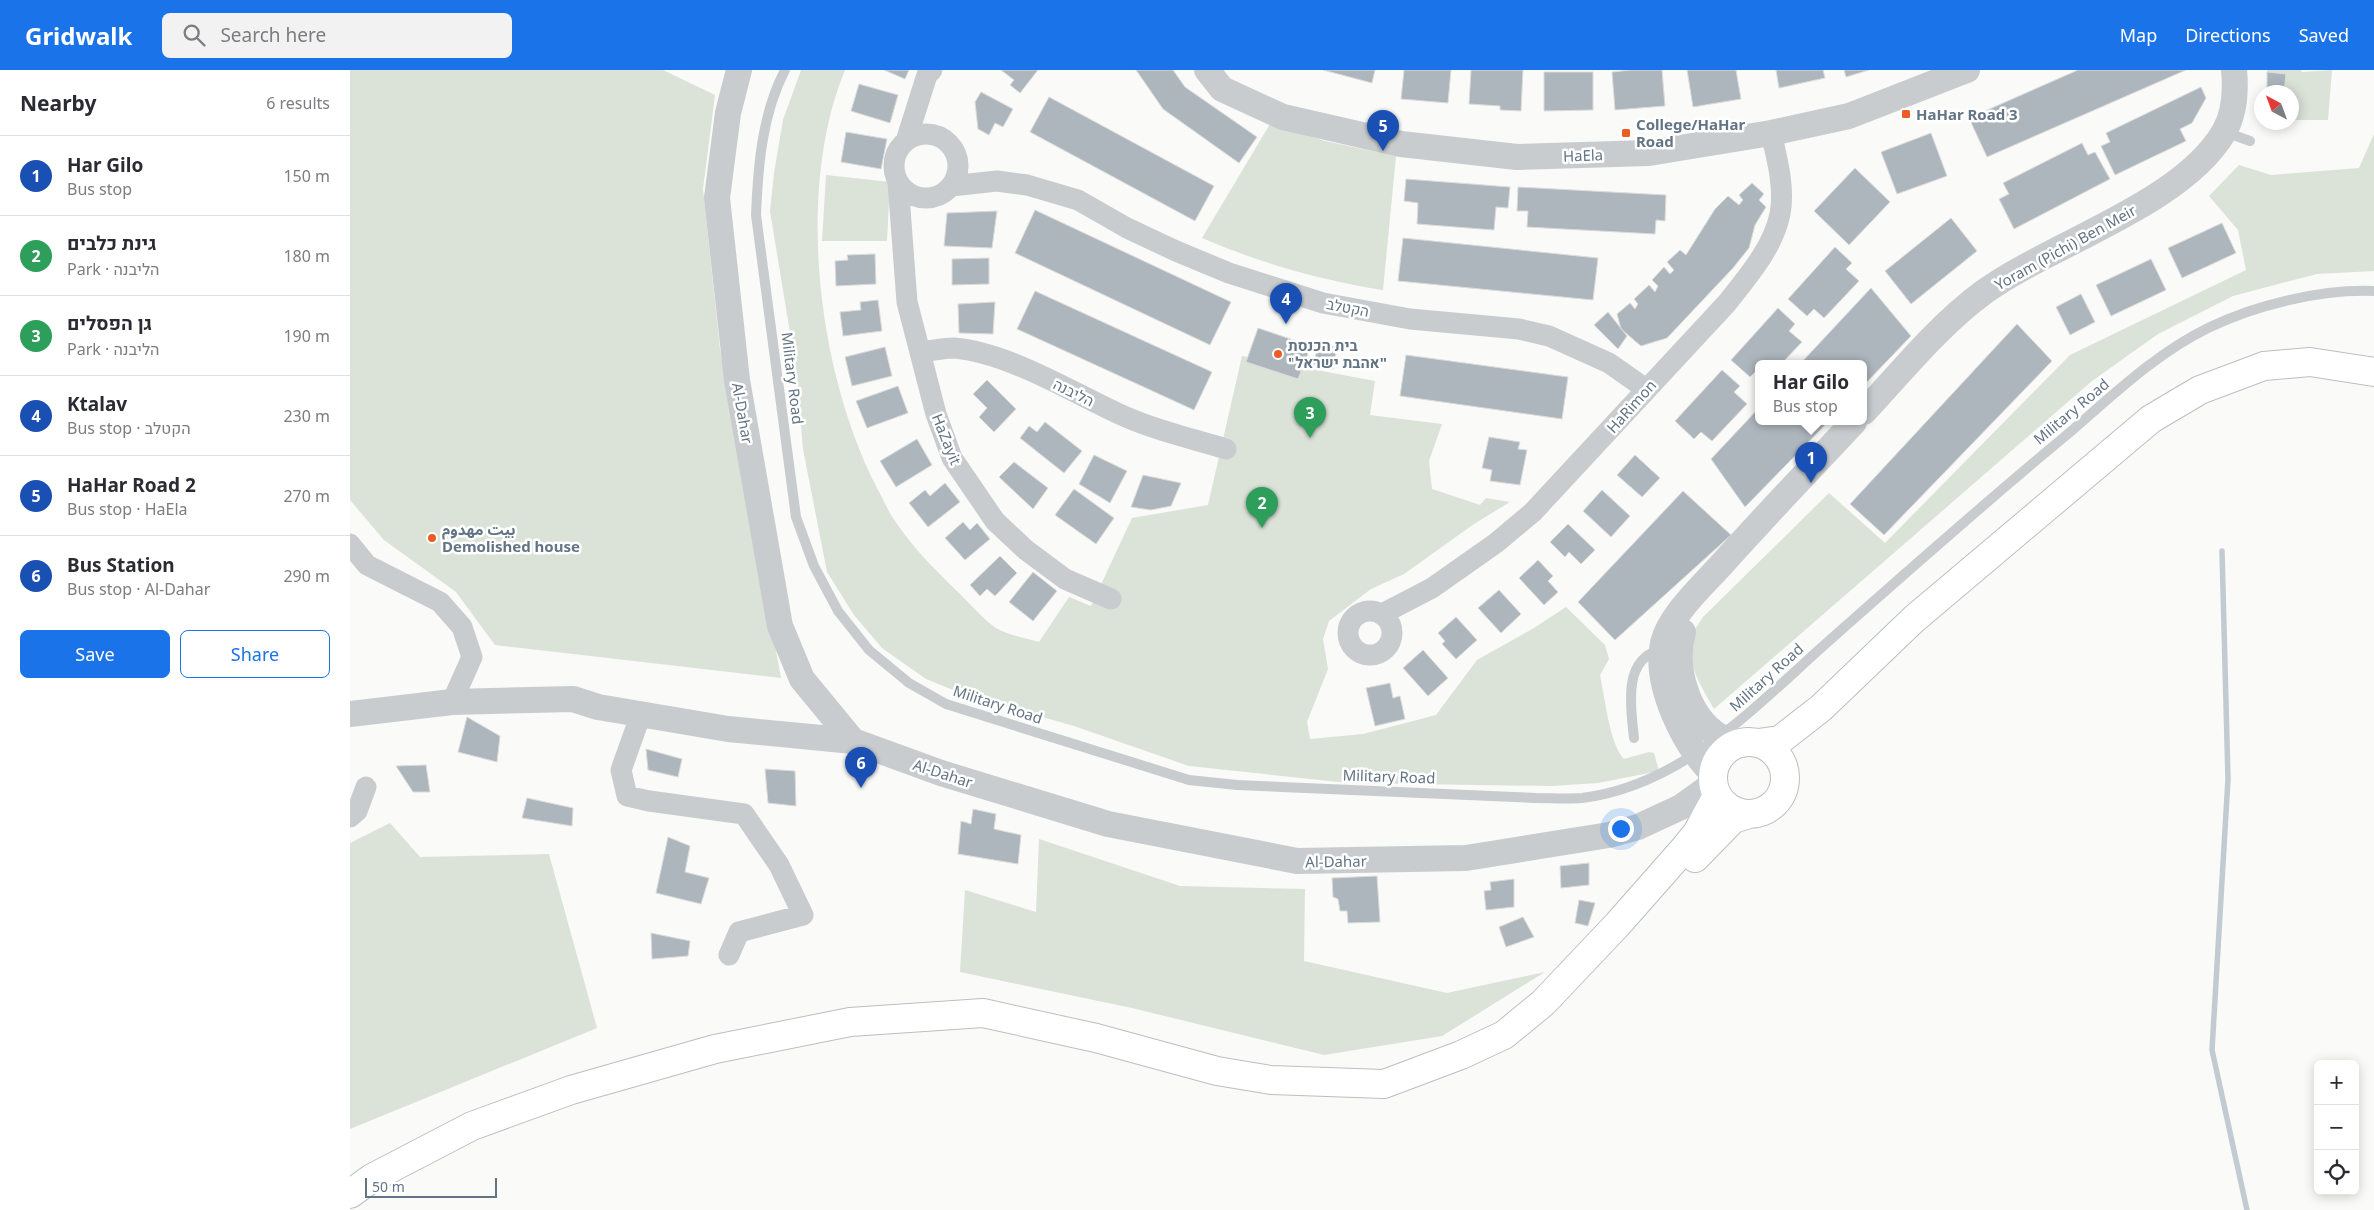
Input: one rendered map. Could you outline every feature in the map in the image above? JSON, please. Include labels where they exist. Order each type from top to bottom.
[{"type":"main road","points":[[1550,997],[1691,841],[1710,777],[1723,753],[1739,740],[1780,740],[1821,708],[1914,619],[2151,419],[2200,390],[2264,366],[2310,362],[2374,372]]},
{"type":"main road","points":[[1782,762],[1784,755],[1821,708]]},
{"type":"main road","points":[[350,1194],[372,1178],[472,1126],[570,1090],[715,1049],[850,1022],[983,1012],[1096,1038],[1226,1072],[1271,1080],[1384,1084],[1461,1055],[1504,1035],[1623,938],[1733,819],[1767,810],[1782,794],[1785,772],[1782,762],[1772,750],[1739,740]]},
{"type":"main road","points":[[1710,777],[1724,805],[1734,812],[1746,815]]},
{"type":"street","name":"Al-Dahar","points":[[739,70],[728,113],[717,198],[739,390],[780,626],[802,679],[853,741],[941,773],[1108,824],[1297,862],[1466,858],[1609,835],[1638,827],[1681,807],[1710,777]]},
{"type":"street","name":"HaEla","points":[[1207,70],[1222,89],[1283,117],[1401,144],[1516,158],[1649,153],[1772,133],[1849,116],[1966,70]]},
{"type":"street","name":"Yoram (Pichi) Ben Meir","points":[[1867,409],[1926,345],[1984,292],[2009,276],[2162,192],[2200,162],[2224,132],[2237,96],[2234,70]]},
{"type":"street","points":[[930,72],[908,138],[896,157],[894,168],[898,182],[911,195],[922,198],[945,191]]},
{"type":"street","points":[[903,238],[926,199],[945,191],[956,178],[959,166],[957,154],[934,126],[930,112],[930,72]]},
{"type":"street","name":"HaRimon","points":[[1382,614],[1432,588],[1496,544],[1533,512],[1727,303],[1750,274],[1770,242],[1780,213],[1780,171],[1772,133]]},
{"type":"street","points":[[908,138],[923,134],[942,138]]},
{"type":"street","name":"הקטלב","points":[[957,154],[971,165],[1015,178],[1027,186]]},
{"type":"street","name":"הקטלב","points":[[945,191],[997,181],[1027,186],[1078,200],[1127,228],[1176,251],[1272,288],[1323,303],[1410,319],[1520,329],[1549,336],[1609,364],[1646,390]]},
{"type":"street","name":"HaZayit","points":[[898,182],[907,302],[936,414],[952,458],[995,520],[1026,550],[1065,579],[1111,599]]},
{"type":"street","name":"הליבנה","points":[[920,352],[954,348],[989,356],[1064,386],[1118,414],[1161,430],[1226,449]]},
{"type":"street","points":[[1710,777],[1668,698],[1664,679],[1672,649],[1699,588],[1851,425]]},
{"type":"street","points":[[350,544],[367,565],[440,602],[462,627],[472,657],[452,702]]},
{"type":"street","points":[[1672,649],[1690,701],[1702,720],[1739,740]]},
{"type":"street","points":[[350,714],[452,702],[573,699],[598,706],[728,729],[853,741]]},
{"type":"street","points":[[641,714],[621,770],[627,796],[649,801],[744,814],[779,865],[803,915],[739,932],[729,956]]},
{"type":"street","points":[[350,817],[357,811],[366,787]]},
{"type":"lane","name":"Military Road","points":[[785,70],[766,122],[758,172],[756,214],[796,517],[814,566],[838,611],[869,650],[909,683],[946,704],[1189,780],[1237,785],[1536,798],[1582,798],[1620,789],[1669,770],[1710,777]]},
{"type":"lane","points":[[2224,132],[2250,141]]},
{"type":"lane","name":"Military Road","points":[[1739,740],[1958,526],[2151,363],[2208,328],[2270,305],[2350,290],[2374,291]]},
{"type":"lane","points":[[1634,738],[1630,693],[1633,677],[1643,658],[1651,652],[1672,649]]},
{"type":"shaded area","points":[[350,70],[663,70],[715,95],[703,189],[720,349],[781,678],[495,645],[456,592],[384,540],[350,500]]},
{"type":"shaded area","points":[[801,70],[845,70],[830,118],[821,170],[818,225],[820,282],[828,338],[840,392],[857,442],[877,488],[892,517],[902,531],[934,568],[991,624],[1006,633],[1039,642],[1069,597],[1091,606],[1132,518],[1208,505],[1242,356],[1375,381],[1370,415],[1442,424],[1429,461],[1432,489],[1480,505],[1486,498],[1510,502],[1474,524],[1404,574],[1371,589],[1329,621],[1323,639],[1328,669],[1307,722],[1310,739],[1363,734],[1436,715],[1477,660],[1534,628],[1566,607],[1605,645],[1609,659],[1600,675],[1608,719],[1619,752],[1624,759],[1649,752],[1654,753],[1659,771],[1598,783],[1551,786],[1348,783],[1189,766],[1074,726],[968,696],[926,679],[882,648],[854,615],[827,572],[803,449],[796,369],[770,211],[783,120]]},
{"type":"shaded area","points":[[2267,70],[2301,70],[2302,72],[2332,70],[2328,120],[2299,120],[2299,85],[2285,85],[2286,74],[2267,72]]},
{"type":"shaded area","points":[[1270,124],[1325,141],[1396,156],[1383,290],[1291,270],[1202,238]]},
{"type":"shaded area","points":[[2374,134],[2374,271],[2317,274],[2233,296],[2158,334],[2092,381],[1714,709],[1699,683],[1692,663],[1690,653],[1695,630],[1703,617],[1829,493],[1885,543],[2070,355],[2246,270],[2238,230],[2209,196],[2239,165],[2271,175],[2359,168]]},
{"type":"shaded area","points":[[826,175],[890,182],[887,241],[822,241]]},
{"type":"shaded area","points":[[390,823],[420,857],[549,854],[597,1028],[350,1129],[350,843]]},
{"type":"shaded area","points":[[1039,839],[1180,886],[1305,889],[1304,961],[1447,993],[1545,972],[1442,1036],[1324,1055],[1132,1008],[960,972],[965,890],[1036,912]]},
{"type":"building","points":[[884,70],[909,70],[905,79]]},
{"type":"building","points":[[1001,70],[1038,70],[1020,93],[1010,85],[1014,80]]},
{"type":"building","points":[[1136,70],[1173,70],[1185,87],[1257,137],[1239,163],[1163,109]]},
{"type":"building","points":[[1323,70],[1375,70],[1372,83]]},
{"type":"building","points":[[1404,70],[1451,70],[1448,103],[1401,99]]},
{"type":"building","points":[[1471,70],[1523,70],[1521,111],[1500,110],[1500,106],[1469,104]]},
{"type":"building","points":[[1662,70],[1665,106],[1615,110],[1612,72]]},
{"type":"building","points":[[1687,70],[1736,70],[1741,99],[1693,107]]},
{"type":"building","points":[[1776,70],[1823,70],[1825,78],[1779,88]]},
{"type":"building","points":[[1844,70],[1869,70],[1846,77]]},
{"type":"building","points":[[2078,70],[2186,70],[1987,157],[1969,118]]},
{"type":"building","points":[[1544,72],[1593,72],[1593,110],[1544,111]]},
{"type":"building","points":[[2267,72],[2286,74],[2285,85],[2267,85]]},
{"type":"building","points":[[859,84],[898,95],[890,123],[851,111]]},
{"type":"building","points":[[2201,87],[2206,98],[2192,123],[2180,129],[2186,141],[2115,175],[2101,146],[2110,142],[2106,133]]},
{"type":"building","points":[[981,92],[1013,109],[1003,127],[995,123],[989,135],[978,129],[975,102]]},
{"type":"building","points":[[1049,97],[1214,186],[1195,221],[1030,132]]},
{"type":"building","points":[[846,132],[887,139],[881,169],[841,162]]},
{"type":"building","points":[[1931,133],[1947,176],[1897,194],[1881,152]]},
{"type":"building","points":[[2082,143],[2088,155],[2095,152],[2110,179],[2014,229],[1999,199],[2009,194],[2003,183]]},
{"type":"building","points":[[1855,168],[1890,202],[1849,245],[1814,211]]},
{"type":"building","points":[[1406,179],[1510,187],[1508,208],[1496,207],[1494,230],[1417,224],[1418,203],[1404,201]]},
{"type":"building","points":[[1752,183],[1764,194],[1759,200],[1766,207],[1755,225],[1749,248],[1733,268],[1667,338],[1641,346],[1621,329],[1617,314],[1630,303],[1635,309],[1638,304],[1634,299],[1649,285],[1655,292],[1658,286],[1652,280],[1664,267],[1670,274],[1674,270],[1667,262],[1680,250],[1686,255],[1715,209],[1728,196],[1739,205],[1743,200],[1739,195]]},
{"type":"building","points":[[1518,187],[1666,195],[1665,221],[1656,220],[1655,234],[1527,227],[1528,211],[1517,211]]},
{"type":"building","points":[[1035,210],[1231,302],[1210,345],[1015,253]]},
{"type":"building","points":[[997,211],[992,248],[944,246],[947,213]]},
{"type":"building","points":[[1951,218],[1977,251],[1911,304],[1885,271]]},
{"type":"building","points":[[2222,223],[2236,253],[2182,278],[2168,248]]},
{"type":"building","points":[[1403,238],[1598,258],[1593,300],[1398,281]]},
{"type":"building","points":[[1835,247],[1852,263],[1846,269],[1859,281],[1824,318],[1814,309],[1807,316],[1788,299]]},
{"type":"building","points":[[875,254],[876,284],[836,286],[835,261],[848,260],[847,255]]},
{"type":"building","points":[[989,258],[989,284],[952,285],[952,259]]},
{"type":"building","points":[[2151,259],[2166,290],[2111,316],[2096,285]]},
{"type":"building","points":[[1871,288],[1911,336],[1867,382],[1867,360],[1804,360]]},
{"type":"building","points":[[1035,291],[1212,372],[1194,410],[1017,329]]},
{"type":"building","points":[[2081,294],[2095,322],[2070,335],[2056,307]]},
{"type":"building","points":[[878,300],[882,331],[843,336],[840,312],[861,310],[860,302]]},
{"type":"building","points":[[995,302],[993,334],[959,333],[958,304]]},
{"type":"building","points":[[1778,308],[1795,324],[1789,331],[1802,342],[1785,360],[1755,360],[1755,372],[1750,377],[1731,360]]},
{"type":"building","points":[[1608,312],[1627,336],[1618,349],[1594,325]]},
{"type":"building","points":[[2017,324],[2052,361],[1884,535],[1850,504]]},
{"type":"building","name":"בית הכנסת \"אהבת ישראל\"","points":[[1258,328],[1311,346],[1298,379],[1246,362]]},
{"type":"building","points":[[1319,343],[1337,347],[1333,369],[1313,364]]},
{"type":"building","points":[[885,347],[892,376],[852,386],[845,357]]},
{"type":"building","points":[[1406,355],[1568,377],[1562,419],[1400,396]]},
{"type":"building","points":[[1722,370],[1740,386],[1734,392],[1747,404],[1712,441],[1701,432],[1694,439],[1675,421]]},
{"type":"building","points":[[987,380],[1016,409],[994,432],[979,417],[987,408],[973,394]]},
{"type":"building","points":[[898,386],[908,413],[867,428],[856,401]]},
{"type":"building","points":[[1755,412],[1755,425],[1825,425],[1745,507],[1711,459]]},
{"type":"building","points":[[1045,422],[1082,451],[1064,473],[1020,438],[1029,426],[1037,432]]},
{"type":"building","points":[[1489,437],[1520,442],[1518,449],[1527,450],[1520,485],[1490,481],[1492,470],[1482,468]]},
{"type":"building","points":[[917,439],[932,465],[896,487],[880,461]]},
{"type":"building","points":[[1094,455],[1127,471],[1110,503],[1079,484]]},
{"type":"building","points":[[1635,455],[1660,478],[1642,497],[1617,475]]},
{"type":"building","points":[[1014,462],[1048,488],[1033,509],[999,477]]},
{"type":"building","points":[[1143,475],[1181,483],[1171,506],[1151,510],[1131,507]]},
{"type":"building","points":[[945,483],[960,502],[928,527],[909,503],[925,490],[930,496]]},
{"type":"building","points":[[1074,489],[1114,518],[1096,544],[1055,515]]},
{"type":"building","points":[[1602,490],[1630,516],[1611,537],[1583,511]]},
{"type":"building","points":[[1683,491],[1731,535],[1615,640],[1578,602]]},
{"type":"building","points":[[963,522],[970,530],[977,523],[990,539],[965,560],[945,538]]},
{"type":"building","points":[[1568,524],[1595,550],[1581,564],[1569,552],[1565,557],[1550,542]]},
{"type":"building","points":[[1000,556],[1017,573],[995,596],[987,589],[980,596],[970,585]]},
{"type":"building","points":[[1538,560],[1553,576],[1548,581],[1558,592],[1544,605],[1519,578]]},
{"type":"building","points":[[1033,572],[1057,591],[1033,621],[1009,602]]},
{"type":"building","points":[[1499,590],[1521,614],[1501,633],[1478,608]]},
{"type":"building","points":[[1456,617],[1477,640],[1456,659],[1442,644],[1445,641],[1438,633]]},
{"type":"building","points":[[1423,650],[1448,678],[1428,696],[1403,668]]},
{"type":"building","points":[[1390,683],[1393,698],[1400,696],[1405,719],[1375,726],[1366,688]]},
{"type":"building","points":[[467,717],[500,736],[497,762],[458,752]]},
{"type":"building","points":[[646,749],[682,759],[678,777],[648,770]]},
{"type":"building","points":[[426,765],[430,792],[413,792],[396,766]]},
{"type":"building","points":[[765,769],[795,771],[796,806],[768,803]]},
{"type":"building","points":[[527,798],[573,808],[572,826],[522,818]]},
{"type":"building","points":[[973,809],[996,814],[994,829],[1021,835],[1018,864],[958,854],[961,821],[971,824]]},
{"type":"building","points":[[668,837],[690,846],[685,872],[709,878],[701,904],[656,893]]},
{"type":"building","points":[[1589,863],[1589,885],[1561,888],[1560,866]]},
{"type":"building","points":[[1377,876],[1380,922],[1348,923],[1347,911],[1340,911],[1338,899],[1333,897],[1332,878]]},
{"type":"building","points":[[1514,879],[1514,907],[1486,910],[1484,891],[1491,890],[1490,882]]},
{"type":"building","points":[[1579,900],[1595,903],[1588,926],[1575,923]]},
{"type":"building","points":[[1523,917],[1534,937],[1506,947],[1499,927]]},
{"type":"building","points":[[651,933],[690,941],[688,956],[652,959]]},
{"type":"waterway","points":[[2222,551],[2228,779],[2212,1050],[2247,1210]]},
{"type":"place","name":"HaHar Road 3","points":[[1906,114]]},
{"type":"place","name":"College/HaHar Road","points":[[1626,133]]},
{"type":"place","name":"HaHar Road 2","points":[[1383,151]]},
{"type":"place","name":"Ktalav","points":[[1286,324]]},
{"type":"place","name":"בית הכנסת \"אהבת ישראל\"","points":[[1278,354]]},
{"type":"place","name":"גן הפסלים","points":[[1310,438]]},
{"type":"place","name":"Har Gilo","points":[[1811,483]]},
{"type":"place","name":"גינת כלבים","points":[[1262,528]]},
{"type":"place","name":"بيت مهدوم Demolished house","points":[[432,538]]},
{"type":"place","name":"Bus Station","points":[[861,788]]}]
